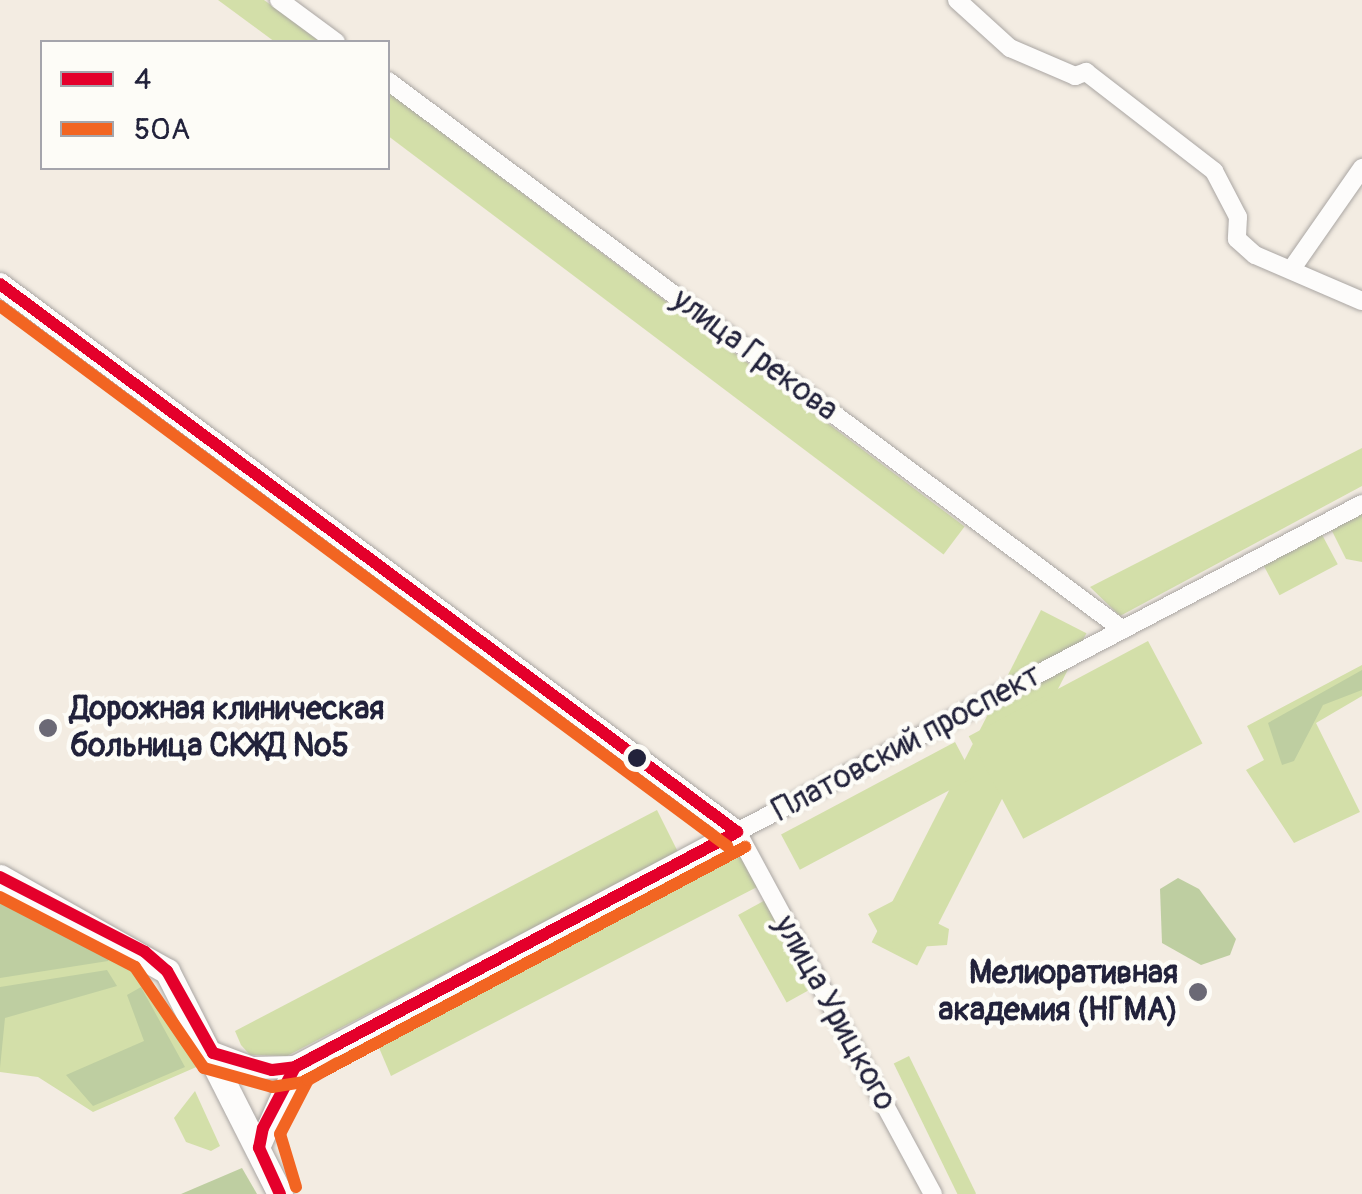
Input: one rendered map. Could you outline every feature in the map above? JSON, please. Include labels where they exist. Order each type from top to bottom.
[{"type":"main road","points":[[0,877],[145,952],[167,972],[213,1053],[280,1194]]},
{"type":"street","points":[[280,0],[333,40]]},
{"type":"street","points":[[957,0],[1010,48],[1074,76],[1086,72],[1214,171],[1238,217],[1237,240],[1362,301]]},
{"type":"street","name":"улица Грекова","points":[[390,82],[1123,630]]},
{"type":"street","points":[[1293,268],[1362,168]]},
{"type":"street","points":[[0,284],[736,832]]},
{"type":"street","name":"Платовский проспект","points":[[213,1053],[252,1068],[295,1067],[1362,504]]},
{"type":"street","name":"улица Урицкого","points":[[736,832],[934,1194]]},
{"type":"street","points":[[260,1148],[295,1067]]},
{"type":"green space","points":[[218,0],[264,0],[319,40],[272,40]]},
{"type":"green space","points":[[390,94],[965,527],[944,554],[390,137]]},
{"type":"green space","points":[[1362,448],[1362,486],[1120,616],[1090,587]]},
{"type":"green space","points":[[1362,508],[1362,562],[1346,559],[1329,525]]},
{"type":"green space","points":[[1319,529],[1338,564],[1280,595],[1261,560]]},
{"type":"green space","points":[[1041,610],[1086,633],[917,965],[872,942]]},
{"type":"green space","points":[[1148,641],[1202,743],[1023,839],[969,736]]},
{"type":"green space","points":[[1362,665],[1362,696],[1316,723],[1360,812],[1294,843],[1246,770],[1264,760],[1247,726]]},
{"type":"green space","points":[[1362,670],[1362,690],[1323,705],[1294,761],[1282,765],[1268,723]]},
{"type":"green space","points":[[955,742],[974,777],[800,870],[781,834]]},
{"type":"green space","points":[[657,810],[678,852],[287,1056],[250,1055],[241,1045],[235,1031]]},
{"type":"green space","points":[[734,842],[759,886],[391,1076],[374,1036]]},
{"type":"green space","points":[[1178,878],[1199,889],[1236,939],[1230,955],[1201,965],[1162,943],[1160,889]]},
{"type":"green space","points":[[0,886],[140,965],[201,1065],[93,1112],[38,1077],[0,1072]]},
{"type":"green space","points":[[0,892],[113,952],[108,961],[0,978]]},
{"type":"green space","points":[[767,899],[815,986],[787,1002],[738,915]]},
{"type":"green space","points":[[893,901],[949,929],[947,945],[887,949],[868,914]]},
{"type":"green space","points":[[107,970],[117,986],[5,1018],[0,1068],[0,987]]},
{"type":"green space","points":[[141,987],[185,1067],[93,1106],[66,1075],[144,1041],[127,995]]},
{"type":"green space","points":[[909,1056],[976,1194],[957,1194],[894,1063]]},
{"type":"green space","points":[[195,1091],[220,1146],[211,1151],[186,1142],[174,1118]]},
{"type":"green space","points":[[242,1168],[257,1194],[181,1194]]},
{"type":"transit line","name":"4","points":[[0,284],[737,832]]},
{"type":"transit line","name":"50А","points":[[0,306],[727,846]]},
{"type":"transit line","name":"4","points":[[0,877],[145,952],[167,971],[213,1053],[272,1070],[295,1067],[737,832]]},
{"type":"transit line","name":"50А","points":[[0,897],[135,967],[204,1068],[272,1087],[303,1082],[745,847]]},
{"type":"transit line","name":"4","points":[[280,1194],[259,1148],[263,1128],[295,1067],[330,1048]]},
{"type":"transit line","name":"50А","points":[[296,1187],[280,1134],[308,1080],[338,1063]]},
{"type":"place","name":"Дорожная клиническая больница СКЖД №5","points":[[48,728]]},
{"type":"place","name":"Мелиоративная академия (НГМА)","points":[[1198,992]]}]
